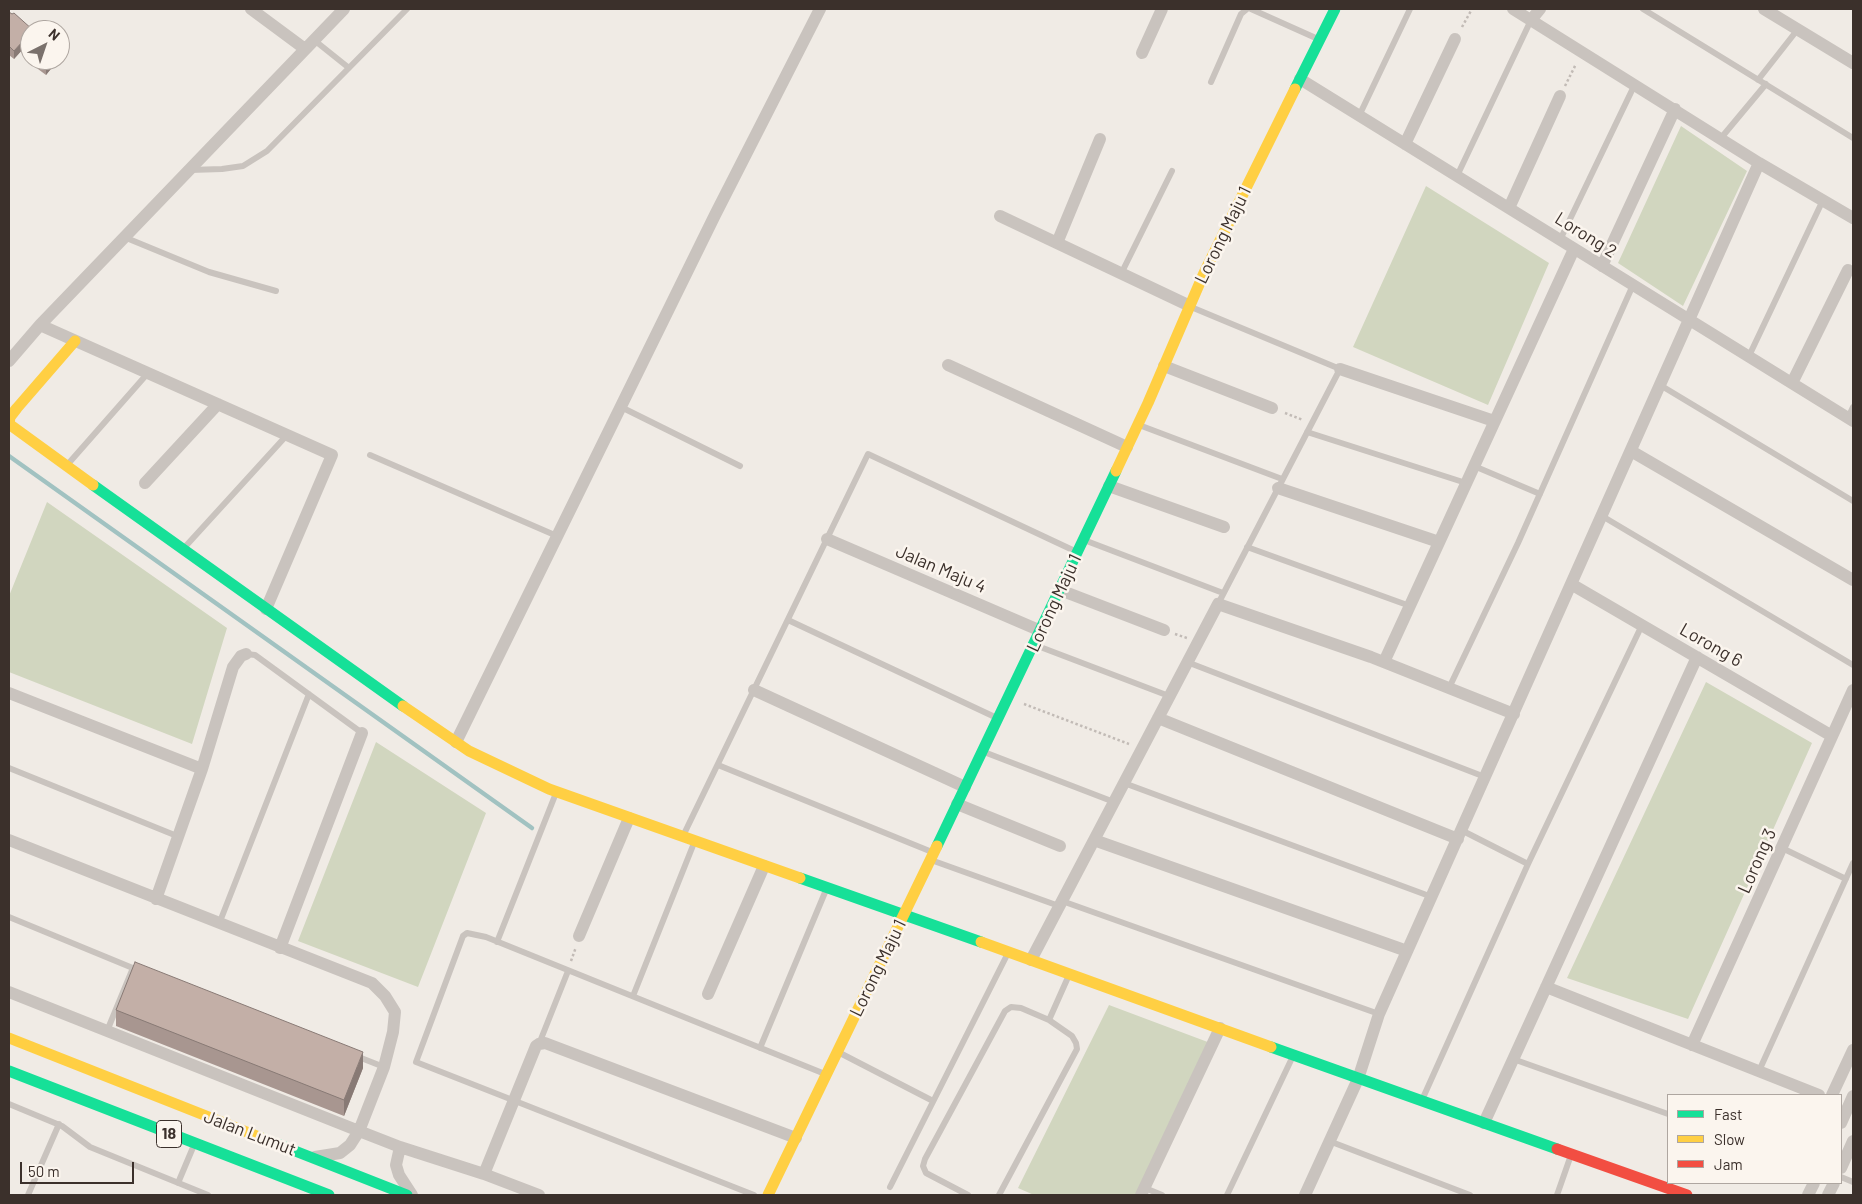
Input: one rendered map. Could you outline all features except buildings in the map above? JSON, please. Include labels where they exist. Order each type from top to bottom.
[{"type":"street","points":[[251,9],[310,44]]},
{"type":"street","points":[[9,361],[40,325],[344,9]]},
{"type":"street","points":[[456,742],[711,223],[820,9]]},
{"type":"street","points":[[1142,53],[1162,9]]},
{"type":"street","name":"Lorong Maju 1","points":[[768,1195],[1041,631],[1138,424],[1209,264],[1335,9]]},
{"type":"street","points":[[1513,9],[1760,163],[1853,218]]},
{"type":"street","points":[[1531,20],[1540,9]]},
{"type":"street","points":[[1764,9],[1853,63]]},
{"type":"street","points":[[1405,144],[1455,39]]},
{"type":"street","name":"Lorong 2","points":[[1300,80],[1792,383],[1852,415]]},
{"type":"street","points":[[1509,208],[1560,96]]},
{"type":"street","points":[[1602,266],[1675,109]]},
{"type":"street","points":[[1057,243],[1100,139]]},
{"type":"street","points":[[1305,1195],[1358,1079],[1379,1014],[1760,163]]},
{"type":"street","points":[[1000,216],[1190,306]]},
{"type":"street","points":[[1384,662],[1574,249]]},
{"type":"street","points":[[1792,383],[1848,270]]},
{"type":"street","points":[[40,325],[332,455],[266,609]]},
{"type":"street","points":[[75,341],[17,408],[9,420],[11,426],[266,609],[456,742],[478,755],[557,792],[1687,1195]]},
{"type":"street","points":[[948,365],[1127,447]]},
{"type":"street","points":[[1164,366],[1272,408]]},
{"type":"street","points":[[1340,368],[1494,421]]},
{"type":"street","points":[[145,483],[218,404]]},
{"type":"street","points":[[1631,450],[1853,580]]},
{"type":"street","points":[[1280,483],[1440,542]]},
{"type":"street","points":[[1109,486],[1224,527]]},
{"type":"street","name":"Jalan Maju 4","points":[[827,539],[1041,631]]},
{"type":"street","name":"Lorong 6","points":[[1572,584],[1832,736]]},
{"type":"street","points":[[1060,590],[1164,630]]},
{"type":"street","points":[[1031,960],[1220,598],[1514,714]]},
{"type":"street","points":[[156,899],[202,769],[233,667],[241,656],[246,654]]},
{"type":"street","points":[[1484,1123],[1697,657]]},
{"type":"street","points":[[754,690],[966,787]]},
{"type":"street","name":"Lorong 3","points":[[1692,1045],[1853,690]]},
{"type":"street","points":[[9,693],[202,769]]},
{"type":"street","points":[[1158,718],[1460,834]]},
{"type":"street","points":[[280,948],[362,733]]},
{"type":"street","points":[[957,804],[1060,846]]},
{"type":"street","points":[[579,936],[629,818]]},
{"type":"street","points":[[9,840],[372,984],[385,996],[395,1012],[392,1032],[384,1067],[359,1132],[350,1145],[340,1153],[313,1158]]},
{"type":"street","points":[[1094,840],[1407,951]]},
{"type":"street","points":[[708,994],[764,866]]},
{"type":"street","points":[[1546,987],[1816,1094]]},
{"type":"street","points":[[9,992],[359,1132],[484,1174],[539,1195]]},
{"type":"street","points":[[1143,1191],[1220,1028]]},
{"type":"street","name":"Jalan Lumut","points":[[9,1038],[407,1195]]},
{"type":"street","points":[[484,1174],[536,1046],[545,1043],[796,1138]]},
{"type":"street","points":[[1832,1094],[1853,1050]]},
{"type":"street","name":"Jalan Lumut","points":[[9,1071],[329,1195]]},
{"type":"street","points":[[1842,1120],[1847,1102]]},
{"type":"street","points":[[1842,1166],[1853,1142]]},
{"type":"street","points":[[400,1147],[396,1165],[398,1175],[412,1195]]},
{"type":"lane","points":[[188,170],[243,166],[267,151],[407,9]]},
{"type":"lane","points":[[1211,82],[1241,14],[1247,9]]},
{"type":"lane","points":[[1251,9],[1320,40]]},
{"type":"lane","points":[[1358,116],[1410,9]]},
{"type":"lane","points":[[1644,9],[1853,138]]},
{"type":"lane","points":[[1457,176],[1531,20]]},
{"type":"lane","points":[[1758,80],[1798,30]]},
{"type":"lane","points":[[310,44],[349,68]]},
{"type":"lane","points":[[1560,240],[1635,84]]},
{"type":"lane","points":[[1721,138],[1766,84]]},
{"type":"lane","points":[[1121,274],[1172,172]]},
{"type":"lane","points":[[1749,356],[1823,200]]},
{"type":"lane","points":[[124,237],[208,272],[276,291]]},
{"type":"lane","points":[[1448,688],[1518,544],[1633,285]]},
{"type":"lane","points":[[1084,540],[1220,598],[1340,368],[1190,306]]},
{"type":"lane","points":[[66,466],[148,373]]},
{"type":"lane","points":[[1660,386],[1853,502]]},
{"type":"lane","points":[[621,407],[740,466]]},
{"type":"lane","points":[[1138,424],[1280,483]]},
{"type":"lane","points":[[1307,432],[1466,483]]},
{"type":"lane","points":[[182,549],[287,434]]},
{"type":"lane","points":[[683,837],[868,454],[1078,552]]},
{"type":"lane","points":[[370,455],[558,536]]},
{"type":"lane","points":[[1474,466],[1540,494]]},
{"type":"lane","points":[[1602,516],[1853,665]]},
{"type":"lane","points":[[1247,547],[1410,606]]},
{"type":"lane","points":[[788,620],[999,718]]},
{"type":"lane","points":[[1422,1100],[1528,864],[1642,625]]},
{"type":"lane","points":[[1034,644],[1169,696]]},
{"type":"lane","points":[[246,654],[255,655],[362,733]]},
{"type":"lane","points":[[1187,662],[1485,777]]},
{"type":"lane","points":[[220,924],[309,694]]},
{"type":"lane","points":[[982,752],[1114,802]]},
{"type":"lane","points":[[718,765],[932,856],[1060,904],[1379,1014]]},
{"type":"lane","points":[[9,768],[177,836]]},
{"type":"lane","points":[[1124,783],[1432,897]]},
{"type":"lane","points":[[497,942],[557,792]]},
{"type":"lane","points":[[1460,834],[1528,864]]},
{"type":"lane","points":[[632,996],[695,842]]},
{"type":"lane","points":[[1782,848],[1849,876]]},
{"type":"lane","points":[[1759,1071],[1849,876],[1853,863]]},
{"type":"lane","points":[[760,1048],[826,888]]},
{"type":"lane","points":[[9,918],[150,975]]},
{"type":"lane","points":[[754,1195],[416,1062],[463,936],[467,933],[475,933],[826,1074]]},
{"type":"lane","points":[[890,1187],[1008,952]]},
{"type":"lane","points":[[107,1031],[132,968]]},
{"type":"lane","points":[[539,1044],[568,971]]},
{"type":"lane","points":[[1049,1020],[1070,974]]},
{"type":"lane","points":[[968,1195],[926,1173],[923,1166],[925,1159],[1005,1011],[1011,1007],[1021,1008],[1049,1020],[1072,1036],[1077,1048],[999,1195]]},
{"type":"lane","points":[[837,1052],[933,1101]]},
{"type":"lane","points":[[348,1053],[384,1067]]},
{"type":"lane","points":[[1228,1195],[1294,1055]]},
{"type":"lane","points":[[1513,1060],[1667,1114]]},
{"type":"lane","points":[[9,1104],[59,1124],[90,1147],[208,1195]]},
{"type":"lane","points":[[28,1195],[59,1124]]},
{"type":"lane","points":[[1329,1141],[1470,1195]]},
{"type":"lane","points":[[178,1183],[194,1144]]},
{"type":"lane","points":[[1557,1195],[1572,1154]]},
{"type":"lane","points":[[1143,1191],[1162,1195]]},
{"type":"path","points":[[1455,39],[1472,9]]},
{"type":"path","points":[[1560,96],[1583,51]]},
{"type":"path","points":[[1272,408],[1311,424]]},
{"type":"path","points":[[1164,630],[1198,642]]},
{"type":"path","points":[[1008,698],[1142,749]]},
{"type":"path","points":[[568,971],[579,936]]},
{"type":"green space","points":[[1681,126],[1747,171],[1683,306],[1618,263]]},
{"type":"green space","points":[[1426,186],[1549,263],[1488,405],[1353,347]]},
{"type":"green space","points":[[47,502],[227,628],[192,744],[9,672],[9,596]]},
{"type":"green space","points":[[1706,682],[1812,743],[1688,1019],[1567,978]]},
{"type":"green space","points":[[376,742],[486,813],[418,987],[298,941]]},
{"type":"green space","points":[[1109,1005],[1213,1044],[1141,1195],[1034,1195],[1018,1188]]},
{"type":"waterway","points":[[9,456],[532,828]]},
{"type":"traffic: fast","points":[[1295,89],[1335,9]]},
{"type":"traffic: fast","points":[[937,846],[1116,471]]},
{"type":"traffic: fast","points":[[93,485],[403,706]]},
{"type":"traffic: fast","points":[[800,878],[981,942]]},
{"type":"traffic: fast","points":[[1271,1047],[1557,1149]]},
{"type":"traffic: fast","points":[[9,1071],[329,1195]]},
{"type":"traffic: fast","points":[[262,1138],[407,1195]]},
{"type":"traffic: slow","points":[[1116,471],[1148,403],[1204,273],[1295,89]]},
{"type":"traffic: slow","points":[[75,341],[17,408],[10,417],[9,424],[93,485]]},
{"type":"traffic: slow","points":[[403,706],[469,751],[549,789],[800,878]]},
{"type":"traffic: slow","points":[[768,1195],[937,846]]},
{"type":"traffic: slow","points":[[981,942],[1271,1047]]},
{"type":"traffic: slow","points":[[9,1038],[262,1138]]},
{"type":"traffic: jam","points":[[1557,1149],[1687,1195]]}]
